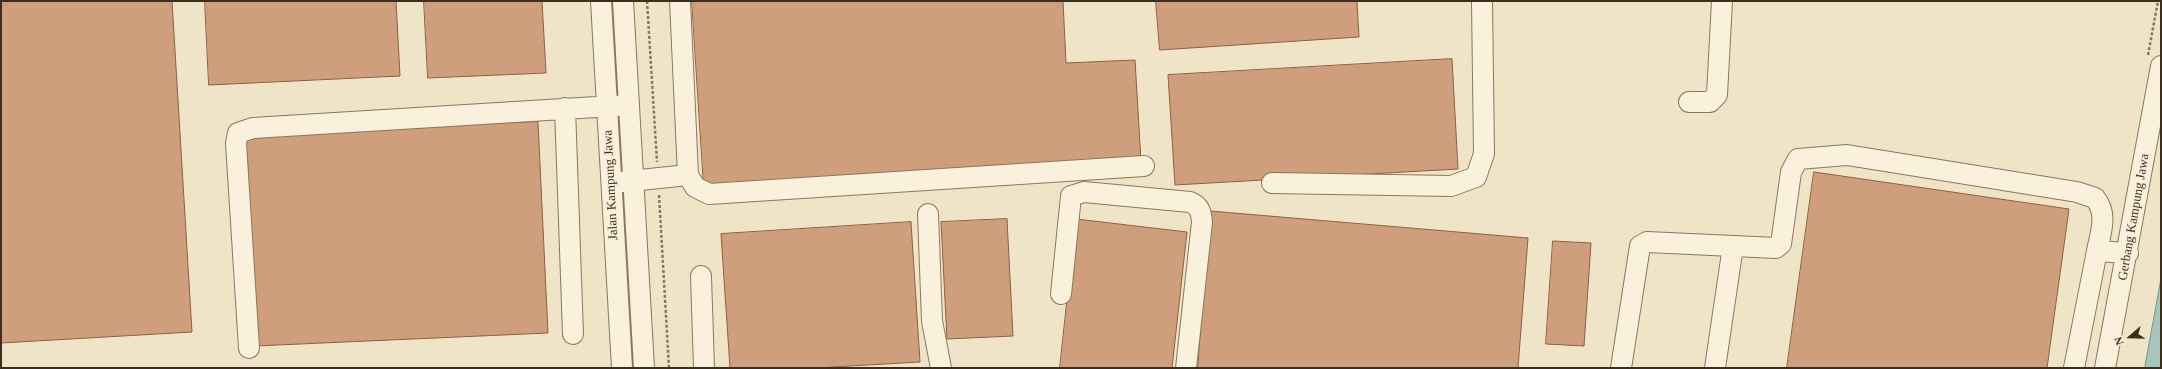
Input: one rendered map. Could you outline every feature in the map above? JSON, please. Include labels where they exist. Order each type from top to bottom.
[{"type":"street","name":"Jalan Kampung Jawa","points":[[601,1],[622,368]]},
{"type":"street","name":"Jalan Kampung Jawa","points":[[623,1],[644,368]]},
{"type":"street","points":[[680,1],[688,175],[695,187],[709,194],[1144,166]]},
{"type":"street","points":[[1272,183],[1451,186],[1476,177],[1484,154],[1482,1]]},
{"type":"street","points":[[1689,102],[1710,102],[1717,95],[1722,1]]},
{"type":"street","name":"Gerbang Kampung Jawa","points":[[2105,368],[2128,253],[2161,66]]},
{"type":"street","points":[[249,348],[236,143],[238,133],[253,128],[606,105],[629,105]]},
{"type":"street","points":[[565,108],[573,334]]},
{"type":"street","points":[[1621,368],[1640,246],[1642,243],[1776,248],[1781,244],[1791,172],[1798,159],[1847,155],[2077,192],[2095,198],[2102,209],[2104,220],[2074,368]]},
{"type":"street","points":[[611,182],[688,175]]},
{"type":"street","points":[[1061,294],[1071,196],[1084,192],[1190,202],[1197,205],[1201,211],[1202,222],[1186,368]]},
{"type":"street","points":[[928,214],[932,321],[941,368]]},
{"type":"street","points":[[1715,368],[1733,246]]},
{"type":"street","points":[[2097,251],[2128,253]]},
{"type":"street","points":[[700,276],[704,368]]},
{"type":"water","points":[[2161,279],[2161,368],[2145,368]]},
{"type":"building","points":[[1,1],[172,1],[192,332],[1,343]]},
{"type":"building","points":[[205,1],[396,1],[400,76],[209,85]]},
{"type":"building","points":[[424,1],[542,1],[546,73],[428,78]]},
{"type":"building","points":[[692,1],[1063,1],[1066,63],[1135,60],[1141,162],[704,187]]},
{"type":"building","points":[[1156,1],[1357,1],[1359,37],[1160,50]]},
{"type":"building","points":[[1452,59],[1458,169],[1175,185],[1168,75]]},
{"type":"building","points":[[538,122],[548,333],[255,346],[245,134]]},
{"type":"building","points":[[1814,172],[2069,209],[2047,368],[1787,368]]},
{"type":"building","points":[[1210,211],[1528,238],[1518,368],[1198,368]]},
{"type":"building","points":[[1007,219],[1013,336],[947,339],[941,222]]},
{"type":"building","points":[[1076,219],[1187,232],[1172,368],[1060,368]]},
{"type":"building","points":[[911,222],[920,362],[816,368],[730,368],[721,234]]},
{"type":"building","points":[[1553,241],[1591,243],[1584,346],[1546,344]]}]
